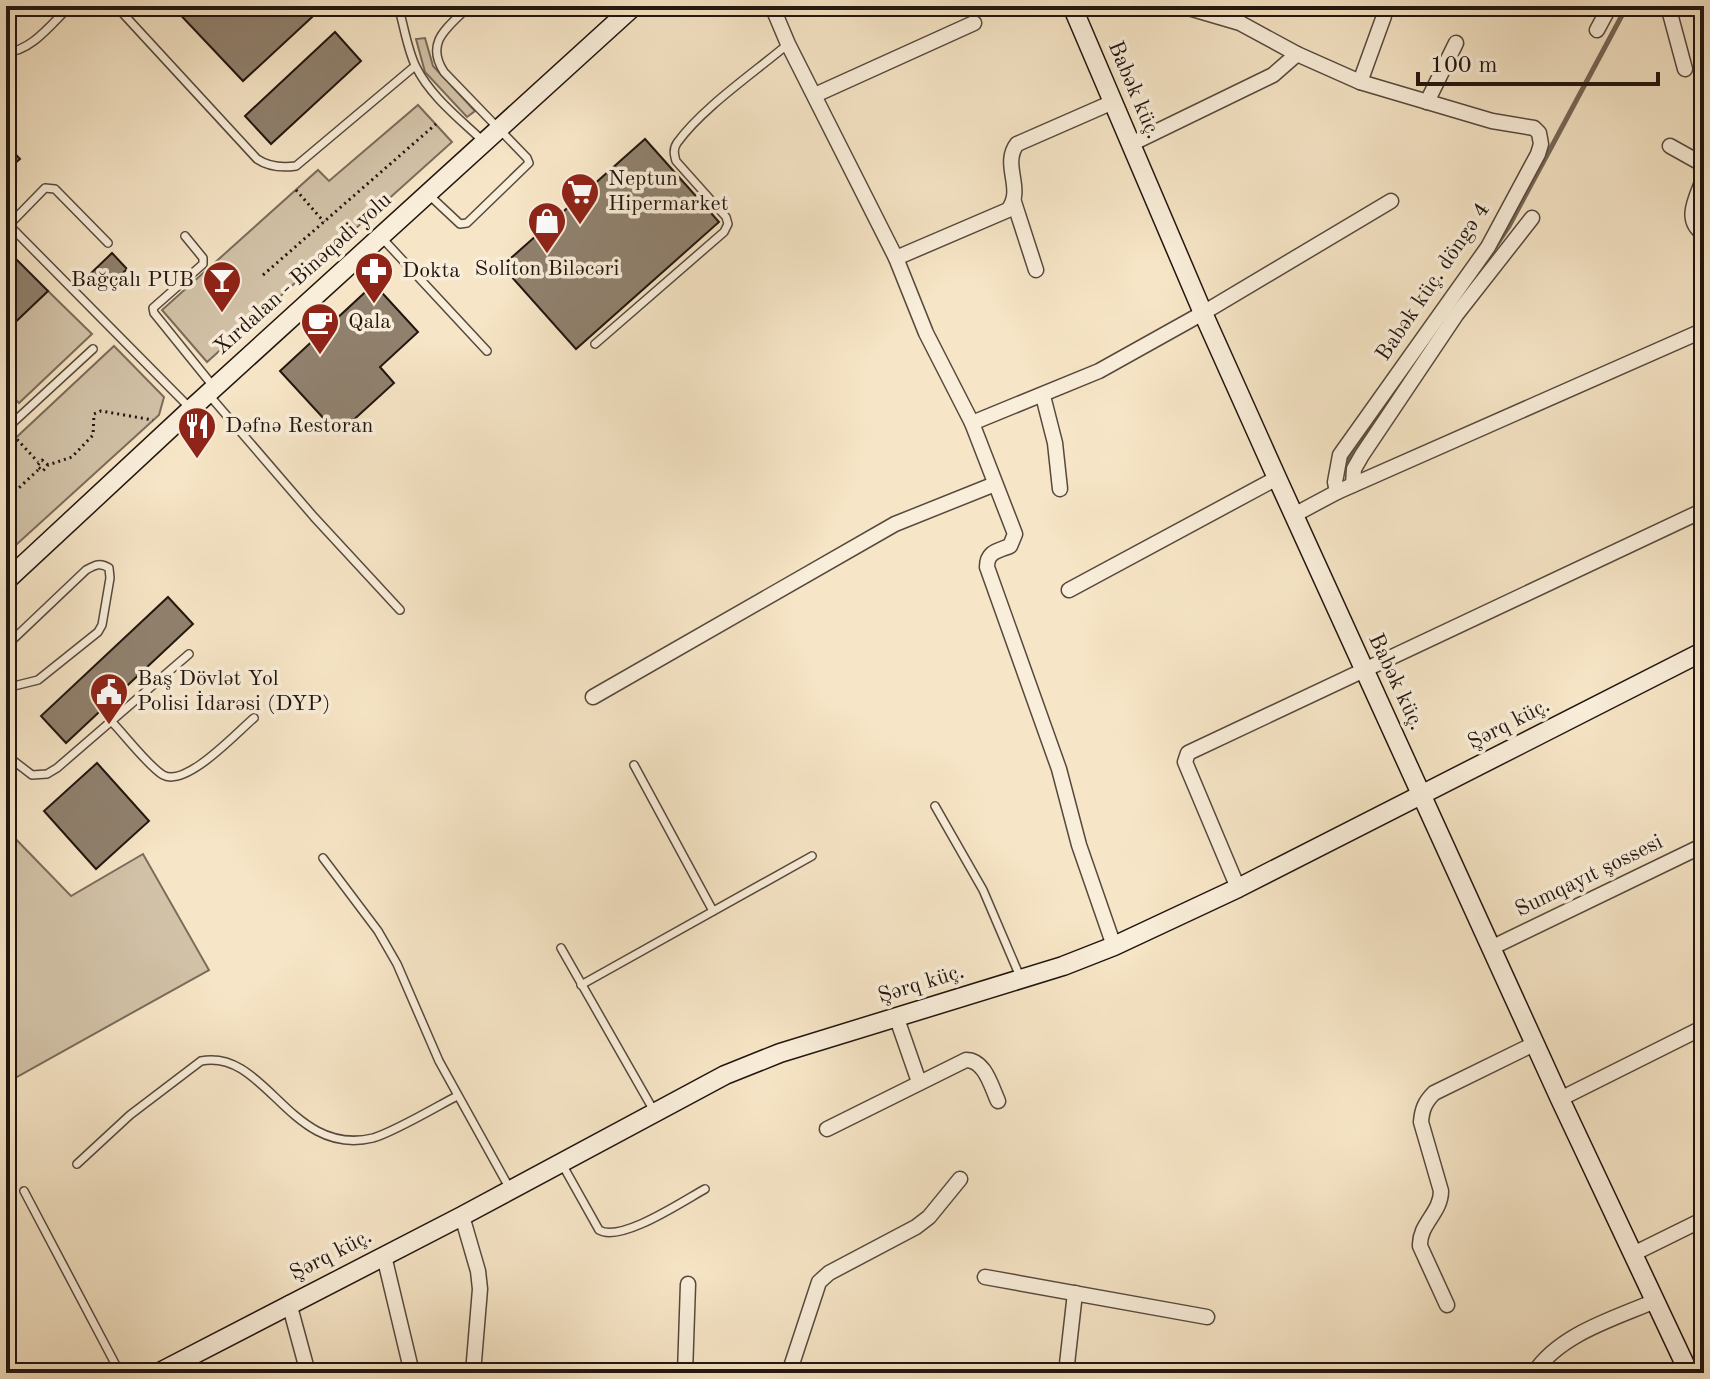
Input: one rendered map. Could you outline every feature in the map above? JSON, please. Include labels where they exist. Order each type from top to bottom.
[{"type":"main road","name":"Xırdalan - Binəqədi yolu","points":[[6,581],[634,6]]},
{"type":"main road","name":"Babək küç.","points":[[1072,6],[1277,478],[1560,1099],[1689,1373]]},
{"type":"main road","name":"Şərq küç.","points":[[158,1373],[462,1216],[654,1111],[753,1062],[1021,979],[1114,946],[1238,888],[1704,651]]},
{"type":"street","points":[[772,6],[788,44],[896,258],[926,333],[972,423],[1015,534],[1010,546],[991,554],[987,567],[1054,756],[1079,845],[1114,946]]},
{"type":"street","name":"Babək küç. döngə 4","points":[[1182,6],[1220,10],[1297,54],[1360,82],[1492,121],[1534,128],[1539,133],[1541,144],[1538,154],[1488,247],[1340,455],[1335,482],[1337,492]]},
{"type":"street","points":[[1597,30],[1610,6]]},
{"type":"street","points":[[1668,6],[1685,69]]},
{"type":"street","points":[[1360,82],[1384,16]]},
{"type":"street","points":[[815,95],[974,23]]},
{"type":"street","points":[[1427,102],[1456,43]]},
{"type":"street","points":[[1131,144],[1273,75],[1297,54]]},
{"type":"street","points":[[896,258],[1008,210],[1016,193],[1009,160],[1017,144],[1113,102]]},
{"type":"street","points":[[1670,146],[1704,165]]},
{"type":"street","points":[[1704,177],[1691,212],[1692,221],[1704,234]]},
{"type":"street","points":[[972,423],[1099,371],[1391,201]]},
{"type":"street","points":[[1014,202],[1036,270]]},
{"type":"street","points":[[1353,485],[1354,469],[1456,315],[1532,218]]},
{"type":"street","points":[[1294,515],[1337,492],[1704,330]]},
{"type":"street","points":[[1043,396],[1055,443],[1060,489]]},
{"type":"street","points":[[1069,590],[1277,478]]},
{"type":"street","points":[[593,697],[884,529],[995,484]]},
{"type":"street","points":[[1238,888],[1187,767],[1185,757],[1188,753],[1704,510]]},
{"type":"street","name":"Sumqayıt şossesi","points":[[1493,947],[1704,845]]},
{"type":"street","points":[[896,1016],[919,1082]]},
{"type":"street","points":[[1560,1099],[1704,1027]]},
{"type":"street","points":[[1447,1305],[1420,1246],[1419,1237],[1441,1202],[1441,1191],[1421,1122],[1425,1102],[1434,1093],[1536,1043]]},
{"type":"street","points":[[827,1129],[966,1060],[975,1060],[980,1065],[998,1101]]},
{"type":"street","points":[[789,1373],[819,1282],[829,1273],[916,1227],[929,1217],[960,1179]]},
{"type":"street","points":[[462,1216],[480,1289],[473,1373]]},
{"type":"street","points":[[1633,1254],[1704,1219]]},
{"type":"street","points":[[384,1256],[412,1373]]},
{"type":"street","points":[[985,1277],[1207,1317]]},
{"type":"street","points":[[685,1373],[688,1284]]},
{"type":"street","points":[[1066,1373],[1075,1293]]},
{"type":"street","points":[[1534,1373],[1565,1341],[1655,1301]]},
{"type":"street","points":[[289,1303],[308,1373]]},
{"type":"lane","points":[[6,52],[26,46],[70,6]]},
{"type":"lane","points":[[116,6],[257,159],[272,166],[296,166],[415,66]]},
{"type":"lane","points":[[398,6],[415,66],[440,99],[484,142]]},
{"type":"lane","points":[[427,193],[454,221],[467,223],[529,163],[437,61],[435,49],[438,38],[469,6]]},
{"type":"lane","points":[[595,344],[724,232],[728,224],[726,217],[676,161],[673,152],[677,143],[704,114],[788,44]]},
{"type":"lane","points":[[108,243],[51,187],[45,188],[7,225],[191,409]]},
{"type":"lane","points":[[185,236],[203,258],[203,264],[153,308],[154,313],[211,391],[314,517],[400,610]]},
{"type":"lane","points":[[380,236],[487,351]]},
{"type":"lane","points":[[6,428],[93,349]]},
{"type":"lane","points":[[6,646],[86,570],[95,564],[104,564],[109,568],[105,609],[98,632],[38,680],[6,688]]},
{"type":"lane","points":[[6,755],[32,775],[47,774],[189,654]]},
{"type":"lane","points":[[111,721],[161,774],[175,778],[189,774],[254,718]]},
{"type":"lane","points":[[634,765],[713,911]]},
{"type":"lane","points":[[935,806],[983,890],[1021,979]]},
{"type":"lane","points":[[581,985],[812,856]]},
{"type":"lane","points":[[323,858],[378,931],[397,964],[427,1036],[457,1096],[510,1189]]},
{"type":"lane","points":[[561,948],[654,1111]]},
{"type":"lane","points":[[77,1164],[142,1106],[201,1061],[212,1059],[226,1060],[244,1069],[298,1120],[323,1134],[340,1138],[374,1137],[457,1096]]},
{"type":"lane","points":[[561,1162],[599,1230],[606,1234],[624,1231],[705,1189]]},
{"type":"lane","points":[[24,1191],[120,1373]]},
{"type":"path","points":[[263,275],[436,124]]},
{"type":"path","points":[[296,190],[324,222]]},
{"type":"path","points":[[6,500],[39,469],[47,469],[48,465],[72,457],[93,435],[94,414],[101,411],[153,420]]},
{"type":"path","points":[[6,428],[38,462],[39,469]]},
{"type":"path","points":[[38,462],[46,461],[48,465]]},
{"type":"shaded area","points":[[425,38],[433,66],[475,111],[467,117],[425,72],[416,39]]},
{"type":"shaded area","points":[[418,105],[452,142],[207,362],[162,310],[318,170],[329,181]]},
{"type":"shaded area","points":[[48,291],[92,334],[19,403],[6,390],[6,384],[11,379],[6,374],[6,331]]},
{"type":"shaded area","points":[[114,346],[164,397],[159,415],[6,554],[6,447]]},
{"type":"shaded area","points":[[6,829],[71,896],[143,854],[209,970],[6,1083]]},
{"type":"building","points":[[172,6],[324,6],[243,81]]},
{"type":"building","points":[[335,32],[361,61],[271,144],[245,116]]},
{"type":"building","points":[[645,139],[719,222],[576,349],[502,266]]},
{"type":"building","points":[[6,144],[20,159],[6,171]]},
{"type":"building","points":[[6,249],[48,291],[6,331]]},
{"type":"building","points":[[112,253],[127,269],[103,292],[87,277]]},
{"type":"building","points":[[374,284],[418,332],[380,367],[394,383],[338,434],[280,371]]},
{"type":"building","points":[[168,597],[193,624],[66,743],[41,716]]},
{"type":"building","points":[[97,763],[149,821],[96,869],[44,811]]},
{"type":"waterway","points":[[1495,247],[1627,6]]},
{"type":"waterway","points":[[1464,294],[1481,269]]},
{"type":"waterway","points":[[1344,464],[1419,358]]},
{"type":"place","name":"Neptun Hipermarket","points":[[580,226]]},
{"type":"place","name":"Soliton Biləcəri","points":[[547,255]]},
{"type":"place","name":"Dokta","points":[[374,305]]},
{"type":"place","name":"Bağçalı PUB","points":[[222,314]]},
{"type":"place","name":"Qala","points":[[320,356]]},
{"type":"place","name":"Dəfnə Restoran","points":[[197,460]]},
{"type":"place","name":"Baş Dövlət Yol Polisi İdarəsi (DYP)","points":[[109,726]]}]
